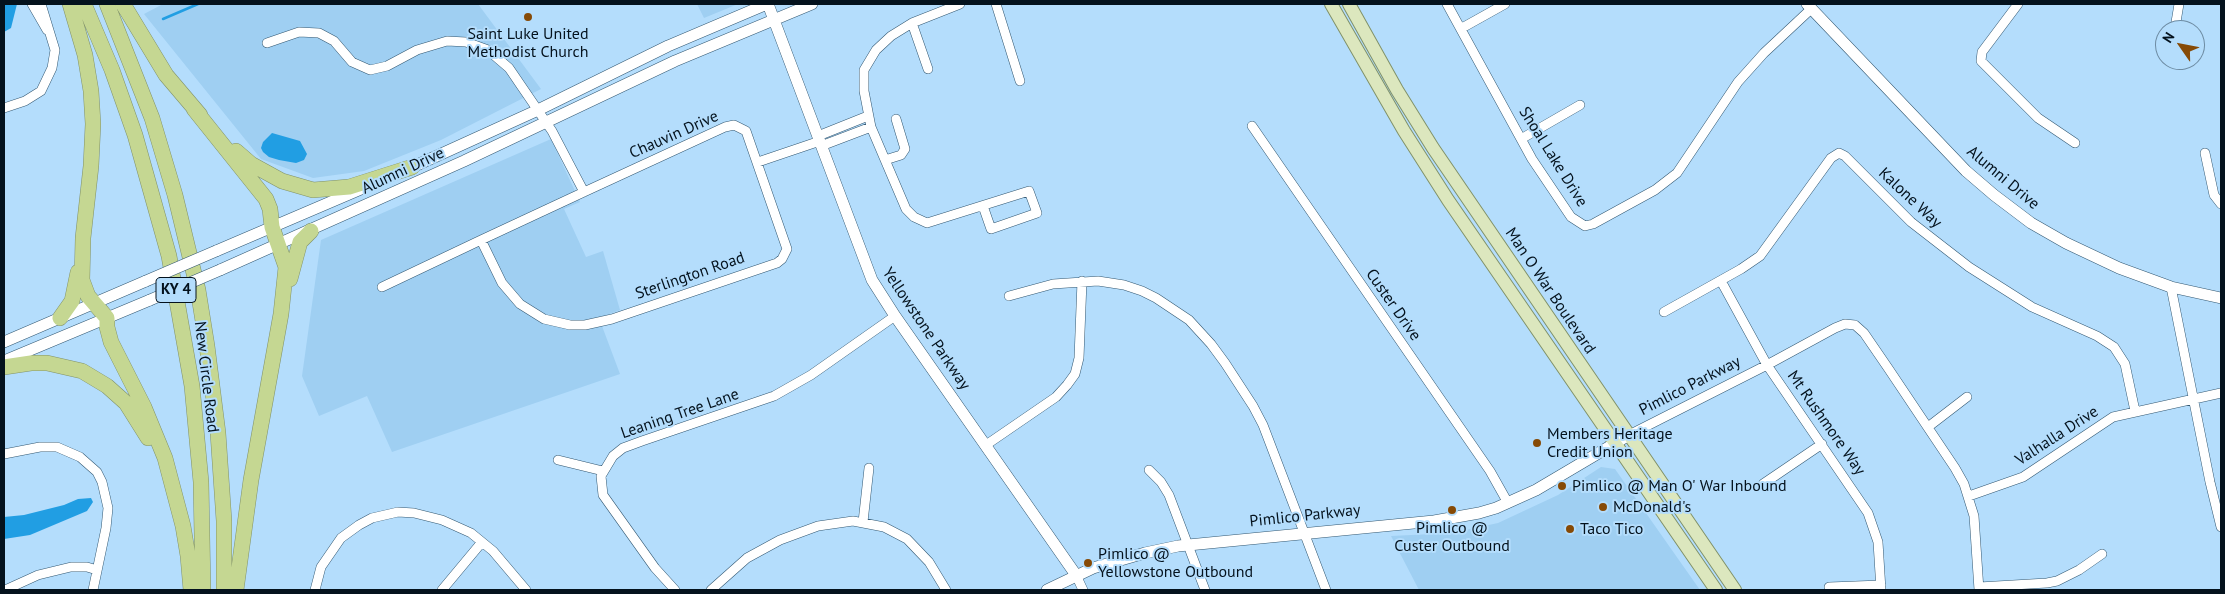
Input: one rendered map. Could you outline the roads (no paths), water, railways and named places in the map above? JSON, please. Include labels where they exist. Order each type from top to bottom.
[{"type":"highway","points":[[60,318],[68,308],[74,293],[82,248],[91,166],[92,116],[85,55],[70,4]]},
{"type":"highway","name":"New Circle Road","points":[[84,4],[112,70],[135,135],[169,256],[192,386],[201,482],[203,590]]},
{"type":"highway","name":"New Circle Road","points":[[107,4],[129,55],[152,118],[175,195],[198,290],[209,354],[219,443],[224,521],[224,590]]},
{"type":"highway","points":[[123,4],[166,75],[266,199],[270,209],[272,227],[280,244],[286,267],[281,314],[252,480],[236,590]]},
{"type":"highway","points":[[194,109],[223,139],[252,164],[282,181],[298,186],[322,190],[349,187],[412,167]]},
{"type":"highway","points":[[281,314],[298,249],[303,238],[311,231]]},
{"type":"highway","points":[[82,248],[82,280],[88,296],[108,318],[107,327],[111,342],[148,415],[165,458],[183,526],[191,590]]},
{"type":"highway","points":[[4,368],[31,362],[58,364],[71,368],[107,386],[126,403],[146,432],[164,479],[189,567]]},
{"type":"main road","name":"Man O War Boulevard","points":[[1331,4],[1409,139],[1716,590]]},
{"type":"main road","name":"Man O War Boulevard","points":[[1349,4],[1388,74],[1433,148],[1735,590]]},
{"type":"street","points":[[32,4],[51,36]]},
{"type":"street","points":[[4,108],[25,101],[41,90],[52,68],[55,50],[41,4]]},
{"type":"street","name":"Yellowstone Parkway","points":[[768,4],[866,267],[895,316],[1076,575],[1083,590]]},
{"type":"street","name":"Alumni Drive","points":[[4,342],[412,167],[538,110],[668,46],[768,4]]},
{"type":"street","name":"Alumni Drive","points":[[4,362],[311,231],[675,61],[774,18],[812,4]]},
{"type":"street","points":[[960,4],[912,23],[891,36],[876,50],[864,70],[868,116],[906,209],[914,217],[928,222],[1029,191],[1037,213],[991,229],[983,206]]},
{"type":"street","points":[[996,4],[1020,81]]},
{"type":"street","name":"Shoal Lake Drive","points":[[1447,4],[1462,28],[1521,138],[1571,217],[1585,226],[1593,224],[1654,190],[1677,173],[1738,82],[1809,5]]},
{"type":"street","points":[[1462,28],[1505,4]]},
{"type":"street","points":[[2018,4],[1982,52],[1981,61],[2038,118],[2075,143]]},
{"type":"street","points":[[2176,20],[2179,4]]},
{"type":"street","name":"Alumni Drive","points":[[1809,5],[1966,171],[2031,223],[2066,243],[2118,268],[2171,287],[2221,298]]},
{"type":"street","points":[[912,23],[928,69]]},
{"type":"street","points":[[268,43],[299,32],[319,33],[334,41],[352,62],[370,70],[387,66],[434,44],[447,41],[466,42],[482,47],[498,57],[509,68],[546,122],[584,192]]},
{"type":"street","points":[[1521,138],[1580,105]]},
{"type":"street","points":[[820,141],[868,116]]},
{"type":"street","points":[[885,160],[901,155],[905,149],[896,119]]},
{"type":"street","name":"Chauvin Drive","points":[[382,287],[730,126],[738,126],[746,131],[758,162]]},
{"type":"street","name":"Custer Drive","points":[[1252,126],[1490,471],[1508,503]]},
{"type":"street","points":[[758,162],[820,141],[871,127]]},
{"type":"street","points":[[2205,153],[2214,195],[2221,204]]},
{"type":"street","name":"Kalone Way","points":[[1664,312],[1721,281],[1760,256],[1831,158],[1836,154],[1842,154],[1911,222],[1969,267],[2032,307],[2097,336],[2114,346],[2125,364],[2135,411]]},
{"type":"street","name":"Sterlington Road","points":[[481,240],[502,283],[520,304],[544,319],[559,324],[585,325],[598,323],[777,263],[782,259],[786,254],[787,244],[758,162]]},
{"type":"street","points":[[986,445],[1056,397],[1074,374],[1079,358],[1082,281]]},
{"type":"street","points":[[1008,296],[1053,284],[1082,281],[1110,282],[1142,291],[1178,311],[1199,330],[1225,363],[1256,412],[1326,590]]},
{"type":"street","name":"Mt Rushmore Way","points":[[1721,281],[1767,365],[1864,505],[1872,522],[1879,551],[1881,587]]},
{"type":"street","points":[[2171,287],[2210,482],[2221,527]]},
{"type":"street","name":"Leaning Tree Lane","points":[[603,471],[613,456],[623,448],[760,402],[792,387],[895,316]]},
{"type":"street","name":"Pimlico Parkway","points":[[1047,590],[1093,568],[1145,553],[1188,545],[1453,519],[1508,503],[1558,478],[1629,435],[1767,365],[1842,324],[1855,324],[1864,333],[1955,468],[1969,496],[1974,516],[1979,589]]},
{"type":"street","name":"Valhalla Drive","points":[[1969,496],[2023,476],[2106,421],[2135,411],[2221,393]]},
{"type":"street","points":[[1928,427],[1968,397]]},
{"type":"street","points":[[1763,484],[1822,444]]},
{"type":"street","points":[[4,454],[40,447],[57,447],[80,457],[97,472],[102,482],[108,508],[106,528],[93,590]]},
{"type":"street","points":[[558,460],[603,471],[601,488],[606,502],[675,590]]},
{"type":"street","points":[[863,522],[869,468]]},
{"type":"street","points":[[1149,470],[1161,482],[1169,495],[1205,590]]},
{"type":"street","points":[[315,590],[321,566],[334,546],[359,524],[379,516],[398,512],[427,516],[456,525],[493,551],[526,590]]},
{"type":"street","points":[[711,590],[748,558],[780,540],[818,526],[837,522],[863,522],[884,527],[907,539],[929,562],[946,590]]},
{"type":"street","points":[[442,590],[482,542]]},
{"type":"street","points":[[1979,589],[2047,583],[2078,570],[2102,554]]},
{"type":"street","points":[[5,590],[32,577],[71,567],[86,567],[97,570]]},
{"type":"street","points":[[1829,588],[1881,587]]},
{"type":"water","points":[[4,4],[17,4],[11,28],[4,32]]},
{"type":"water","points":[[272,133],[300,141],[307,154],[304,160],[296,163],[279,160],[269,157],[263,152],[261,148],[263,142]]},
{"type":"water","points":[[91,498],[93,502],[87,511],[30,535],[4,539],[4,517],[24,515],[64,505],[78,499]]},
{"type":"waterway","points":[[163,19],[198,4]]},
{"type":"place","name":"Saint Luke United Methodist Church","points":[[528,17]]},
{"type":"place","name":"Members Heritage Credit Union","points":[[1537,443]]},
{"type":"place","name":"Pimlico @ Man O' War Inbound","points":[[1562,486]]},
{"type":"place","name":"McDonald's","points":[[1603,507]]},
{"type":"place","name":"Pimlico @ Custer Outbound","points":[[1452,510]]},
{"type":"place","name":"Taco Tico","points":[[1570,529]]},
{"type":"place","name":"Pimlico @ Yellowstone Outbound","points":[[1088,563]]}]
